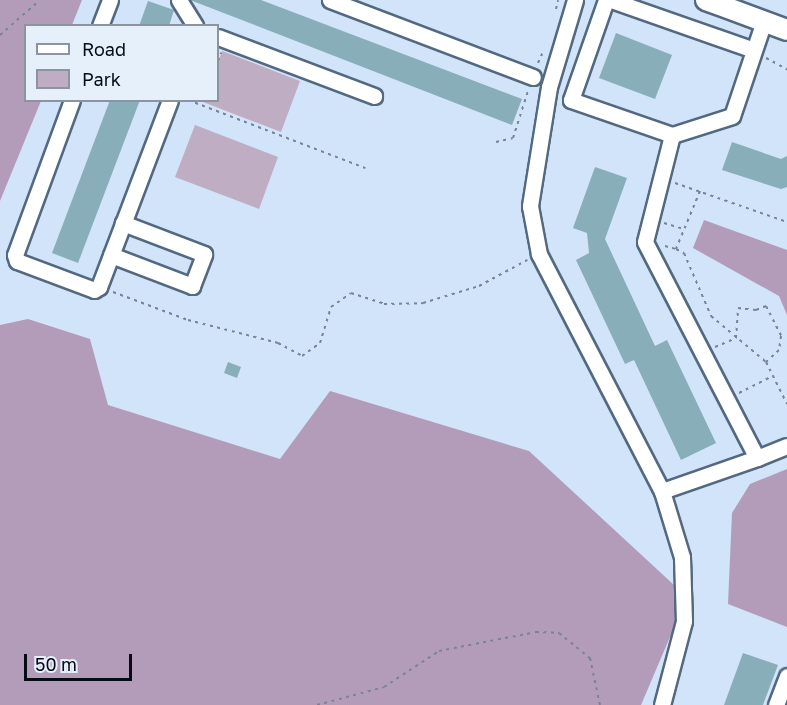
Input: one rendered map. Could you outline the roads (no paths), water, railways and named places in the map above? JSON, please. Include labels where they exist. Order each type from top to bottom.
[{"type":"main road","points":[[706,0],[787,30]]},
{"type":"street","points":[[101,24],[110,0]]},
{"type":"street","points":[[179,0],[194,24]]},
{"type":"street","points":[[330,0],[533,77]]},
{"type":"street","points":[[574,0],[549,87],[530,206],[539,254],[662,491],[682,557],[684,621],[662,705]]},
{"type":"street","points":[[606,0],[571,100],[672,135],[732,116],[764,21]]},
{"type":"street","points":[[611,0],[754,50]]},
{"type":"street","points":[[219,37],[374,96]]},
{"type":"street","points":[[71,102],[15,255],[18,261],[94,290],[99,287],[169,102]]},
{"type":"street","points":[[672,135],[645,242],[757,458]]},
{"type":"street","points":[[111,255],[192,286],[200,265],[204,254],[123,223]]},
{"type":"street","points":[[662,491],[787,446]]},
{"type":"street","points":[[776,705],[787,676]]}]
